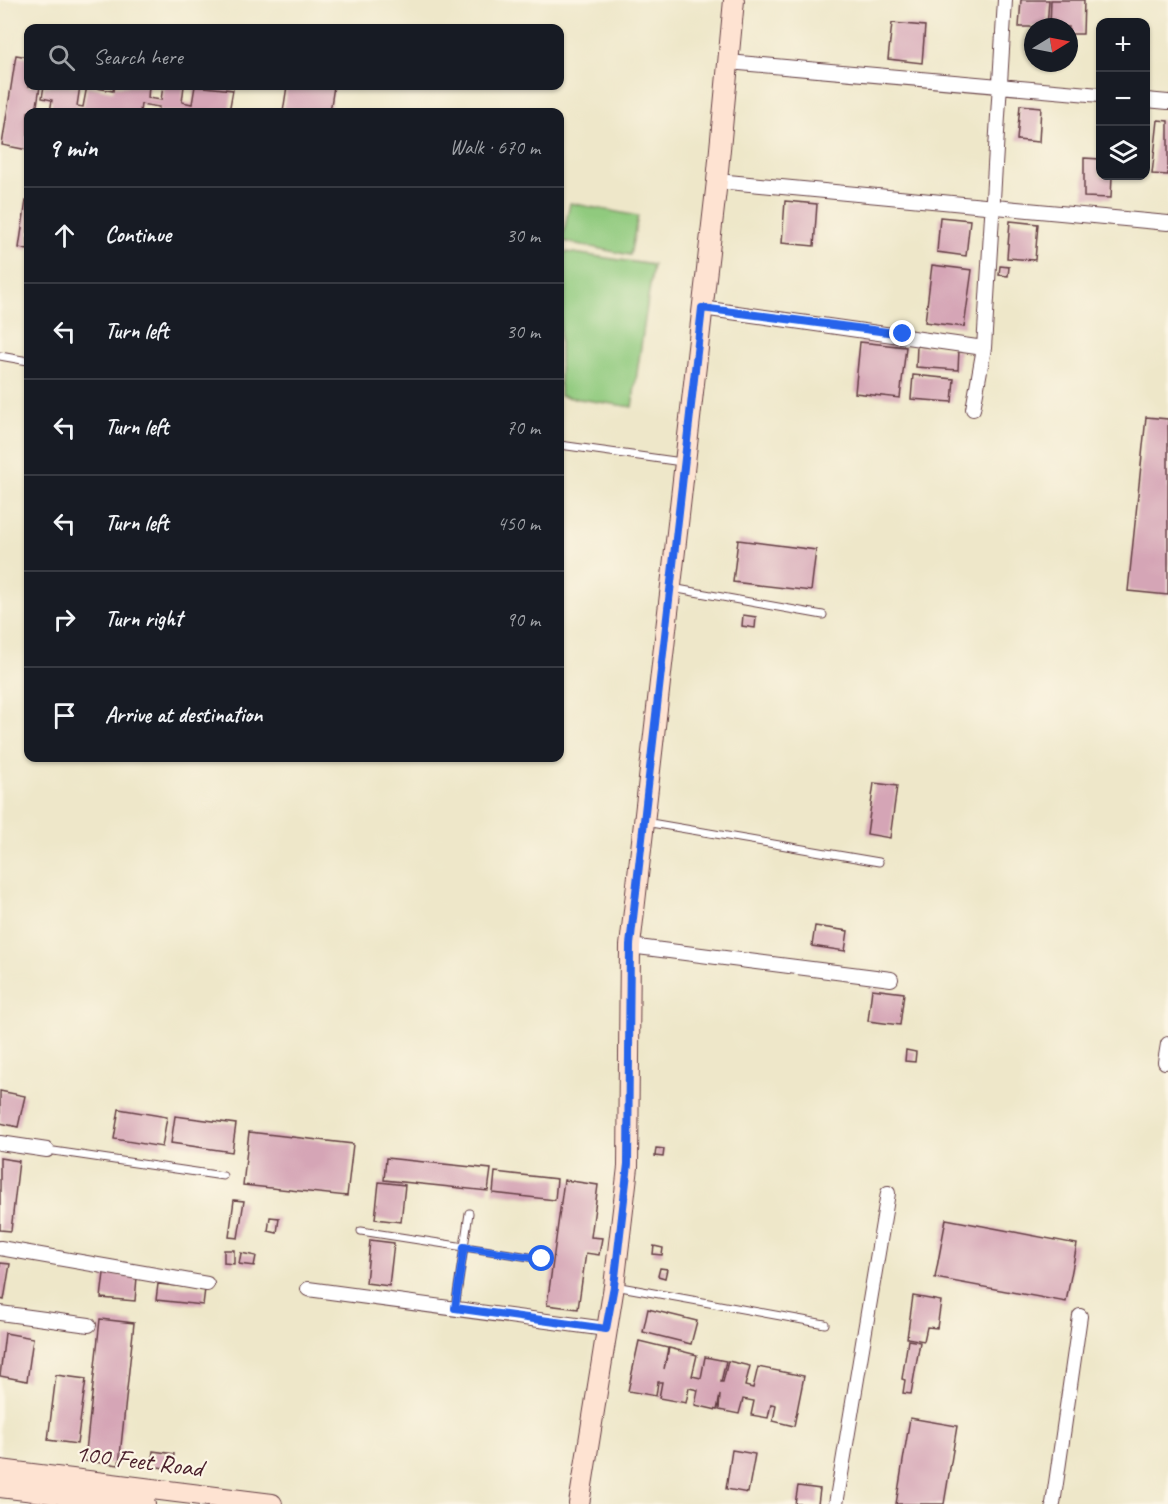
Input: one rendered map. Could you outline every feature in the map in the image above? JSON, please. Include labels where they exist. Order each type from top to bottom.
[{"type":"street","points":[[579,1504],[614,1286],[628,1164],[630,945],[717,181],[734,0]]},
{"type":"street","points":[[973,409],[984,348],[1005,0]]},
{"type":"street","points":[[728,62],[1096,95]]},
{"type":"street","points":[[1150,100],[1168,102]]},
{"type":"street","points":[[717,181],[1168,223]]},
{"type":"street","points":[[702,308],[984,348]]},
{"type":"street","points":[[630,945],[891,979]]},
{"type":"street","points":[[1165,1062],[1168,1044]]},
{"type":"street","points":[[0,1143],[47,1150]]},
{"type":"street","points":[[836,1504],[888,1193]]},
{"type":"street","points":[[0,1248],[207,1284]]},
{"type":"street","points":[[308,1289],[606,1329]]},
{"type":"street","points":[[0,1313],[89,1326]]},
{"type":"street","points":[[1053,1504],[1080,1316]]},
{"type":"street","name":"100 Feet Road","points":[[0,1470],[272,1504]]},
{"type":"street","name":"100 Feet Road","points":[[0,1487],[145,1504]]},
{"type":"lane","points":[[0,356],[24,360]]},
{"type":"lane","points":[[564,446],[686,462]]},
{"type":"lane","points":[[669,587],[823,615]]},
{"type":"lane","points":[[644,822],[879,862]]},
{"type":"lane","points":[[47,1150],[223,1176]]},
{"type":"lane","points":[[455,1308],[469,1214]]},
{"type":"lane","points":[[361,1231],[542,1259]]},
{"type":"lane","points":[[614,1286],[825,1324]]},
{"type":"green space","points":[[570,203],[638,216],[630,255],[564,241]]},
{"type":"green space","points":[[564,252],[653,265],[632,407],[564,397]]},
{"type":"building","points":[[1021,0],[1049,0],[1048,18],[1024,18],[1024,27],[1019,27]]},
{"type":"building","points":[[1051,0],[1084,0],[1083,34],[1078,34],[1078,18],[1050,18]]},
{"type":"building","points":[[892,23],[925,26],[922,63],[888,59]]},
{"type":"building","points":[[16,55],[24,56],[24,90],[39,90],[37,108],[24,108],[24,149],[2,145]]},
{"type":"building","points":[[43,90],[79,90],[77,106],[83,107],[86,90],[149,90],[148,98],[161,100],[162,90],[184,90],[182,102],[192,104],[194,90],[233,90],[230,108],[159,108],[141,104],[140,108],[51,108],[52,100],[42,98]]},
{"type":"building","points":[[286,90],[333,90],[331,108],[284,108]]},
{"type":"building","points":[[1020,105],[1041,107],[1039,142],[1017,140]]},
{"type":"building","points":[[1158,120],[1168,121],[1168,175],[1152,174]]},
{"type":"building","points":[[1084,158],[1096,159],[1096,180],[1112,180],[1111,198],[1084,197]]},
{"type":"building","points":[[785,201],[817,204],[814,246],[782,243]]},
{"type":"building","points":[[24,214],[24,249],[19,248]]},
{"type":"building","points":[[940,217],[970,220],[966,256],[937,252]]},
{"type":"building","points":[[1010,221],[1038,224],[1035,260],[1007,258]]},
{"type":"building","points":[[932,265],[972,270],[964,327],[925,322]]},
{"type":"building","points":[[1000,266],[1009,267],[1008,276],[999,275]]},
{"type":"building","points":[[860,342],[906,347],[900,398],[855,393]]},
{"type":"building","points":[[917,346],[959,350],[958,370],[916,367]]},
{"type":"building","points":[[913,375],[954,379],[952,402],[911,399]]},
{"type":"building","points":[[1146,417],[1168,419],[1168,595],[1128,591]]},
{"type":"building","points":[[738,540],[816,550],[811,591],[733,582]]},
{"type":"building","points":[[743,615],[756,617],[755,628],[742,626]]},
{"type":"building","points":[[874,783],[897,786],[890,838],[867,834]]},
{"type":"building","points":[[815,926],[848,931],[845,951],[812,946]]},
{"type":"building","points":[[872,989],[904,993],[900,1025],[868,1021]]},
{"type":"building","points":[[906,1050],[916,1052],[915,1062],[905,1061]]},
{"type":"building","points":[[0,1091],[25,1096],[18,1127],[0,1123]]},
{"type":"building","points":[[119,1109],[167,1117],[162,1147],[114,1139]]},
{"type":"building","points":[[175,1116],[236,1124],[232,1152],[171,1143]]},
{"type":"building","points":[[249,1132],[353,1144],[347,1196],[243,1185]]},
{"type":"building","points":[[656,1148],[664,1149],[663,1157],[655,1156]]},
{"type":"building","points":[[0,1158],[19,1161],[11,1231],[0,1230]]},
{"type":"building","points":[[386,1158],[491,1169],[488,1191],[384,1180]]},
{"type":"building","points":[[495,1172],[557,1179],[555,1200],[493,1193]]},
{"type":"building","points":[[564,1180],[598,1185],[591,1237],[602,1238],[599,1255],[586,1253],[578,1309],[547,1305]]},
{"type":"building","points":[[379,1182],[405,1185],[401,1222],[375,1219]]},
{"type":"building","points":[[234,1200],[244,1201],[238,1238],[229,1237]]},
{"type":"building","points":[[270,1217],[279,1218],[277,1233],[268,1231]]},
{"type":"building","points":[[946,1219],[1077,1244],[1066,1302],[935,1278]]},
{"type":"building","points":[[370,1240],[394,1243],[389,1286],[366,1283]]},
{"type":"building","points":[[654,1246],[663,1248],[662,1255],[653,1254]]},
{"type":"building","points":[[224,1250],[234,1250],[234,1264],[224,1263]]},
{"type":"building","points":[[241,1253],[256,1256],[254,1266],[239,1264]]},
{"type":"building","points":[[0,1263],[10,1264],[4,1300],[0,1299]]},
{"type":"building","points":[[660,1268],[667,1269],[665,1278],[658,1276]]},
{"type":"building","points":[[104,1273],[137,1277],[135,1301],[101,1298]]},
{"type":"building","points":[[158,1284],[205,1289],[203,1305],[156,1300]]},
{"type":"building","points":[[913,1296],[941,1301],[937,1328],[927,1327],[924,1341],[907,1338]]},
{"type":"building","points":[[648,1309],[697,1321],[691,1344],[643,1332]]},
{"type":"building","points":[[100,1319],[134,1323],[119,1465],[85,1461]]},
{"type":"building","points":[[5,1333],[33,1338],[27,1381],[0,1376]]},
{"type":"building","points":[[908,1340],[920,1342],[911,1394],[903,1393],[905,1380],[902,1379]]},
{"type":"building","points":[[639,1341],[668,1348],[664,1369],[669,1348],[697,1355],[692,1376],[701,1378],[705,1357],[726,1361],[721,1382],[723,1382],[728,1361],[750,1366],[745,1386],[753,1388],[758,1367],[804,1376],[794,1426],[773,1421],[776,1405],[771,1404],[768,1418],[751,1415],[754,1401],[743,1399],[739,1414],[719,1410],[720,1395],[717,1410],[695,1405],[698,1390],[689,1388],[686,1403],[659,1398],[662,1382],[658,1382],[656,1396],[628,1391]]},
{"type":"building","points":[[56,1375],[86,1379],[77,1444],[48,1440]]},
{"type":"building","points":[[910,1418],[957,1426],[944,1504],[896,1504]]},
{"type":"building","points":[[732,1450],[755,1454],[748,1493],[726,1489]]},
{"type":"building","points":[[153,1451],[174,1454],[172,1469],[151,1466]]},
{"type":"building","points":[[798,1486],[820,1489],[818,1504],[795,1504]]},
{"type":"route","points":[[542,1259],[464,1247],[455,1308],[606,1329],[614,1286],[628,1164],[630,945],[702,308],[903,334]]}]
